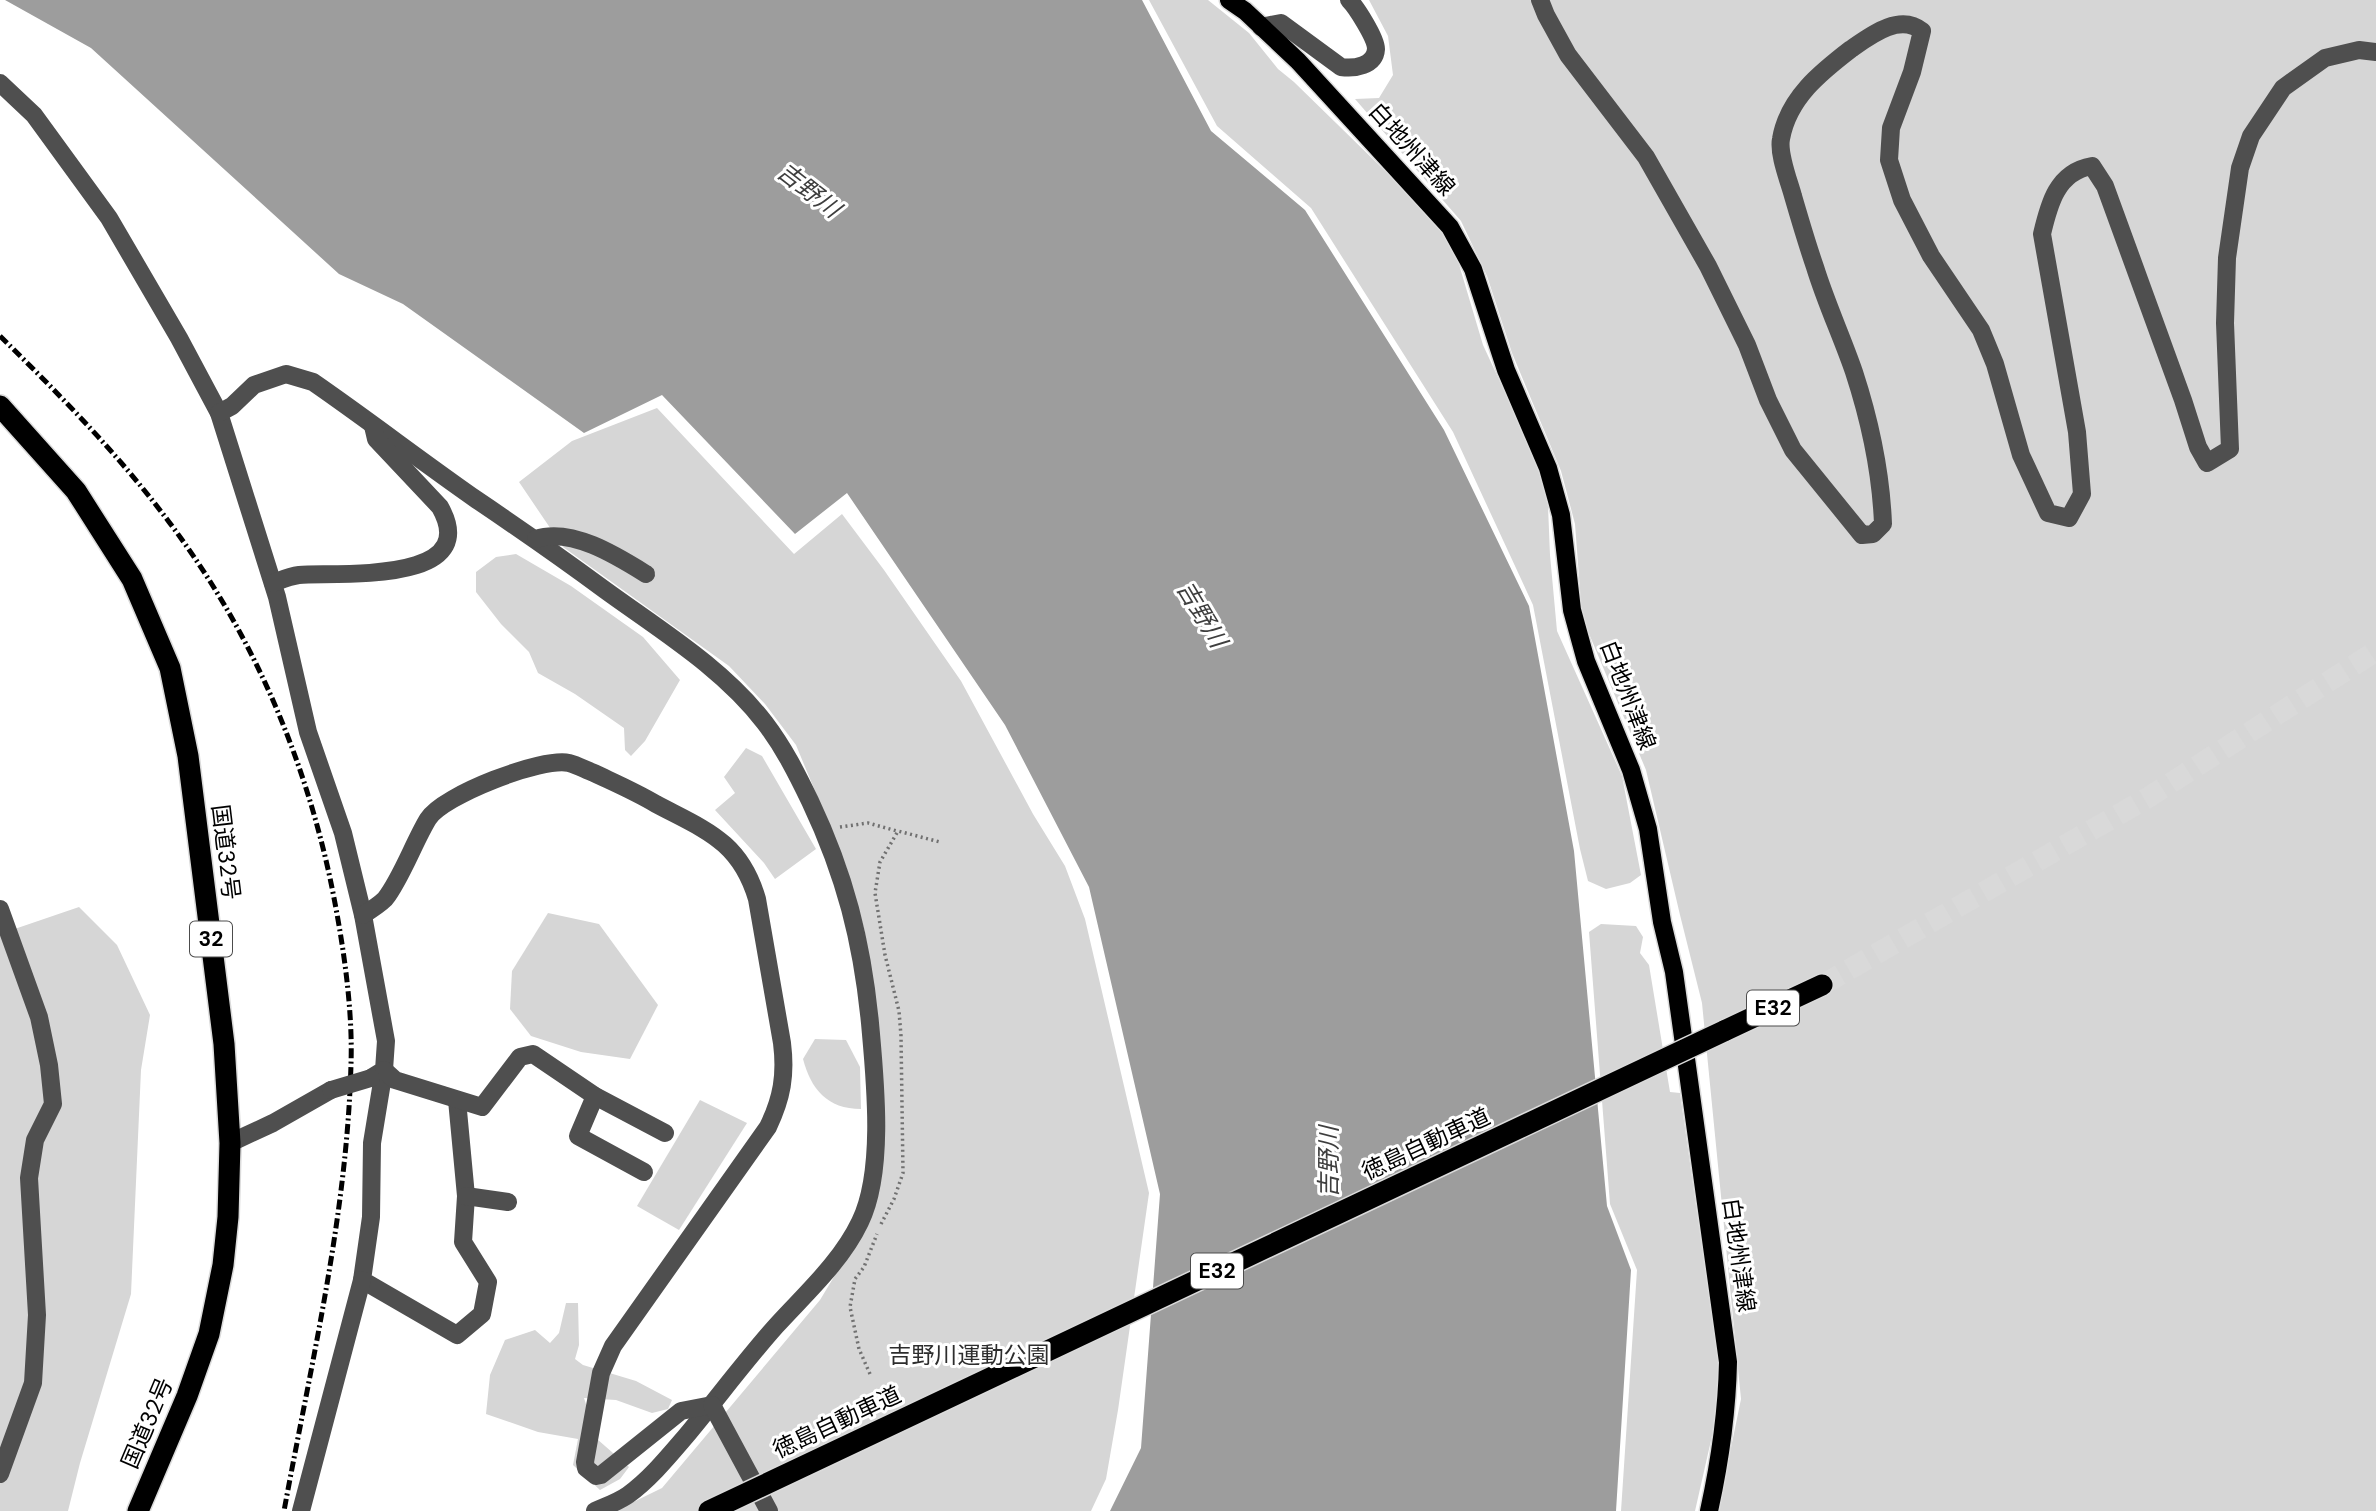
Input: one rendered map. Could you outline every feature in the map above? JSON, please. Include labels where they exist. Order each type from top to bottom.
[{"type":"highway","name":"国道32号","points":[[0,406],[76,491],[132,579],[170,668],[188,756],[224,1044],[230,1143],[228,1217],[223,1265],[209,1334],[187,1396],[138,1511]]},
{"type":"highway","name":"徳島自動車道","points":[[709,1511],[1822,985]]},
{"type":"main road","name":"白地州津線","points":[[1229,0],[1298,61],[1450,227],[1473,269],[1506,370],[1548,468],[1561,514],[1572,610],[1586,661],[1631,770],[1648,829],[1662,922],[1674,972],[1728,1362],[1727,1409],[1719,1469],[1709,1511]]},
{"type":"street","points":[[1261,26],[1281,23],[1341,66],[1352,69],[1373,58],[1376,49],[1374,39],[1349,0]]},
{"type":"street","points":[[1540,0],[1568,55],[1646,157],[1709,265],[1793,450],[1862,535],[1873,534],[1883,524],[1882,492],[1870,432],[1854,373],[1815,268],[1785,170],[1780,141],[1791,109],[1818,75],[1864,40],[1899,23],[1914,25],[1922,31],[1912,72],[1891,128],[1889,160],[1902,200],[1931,256],[1981,330],[1995,364],[2021,455],[2048,513],[2069,518],[2082,495],[2077,432],[2042,234],[2056,188],[2079,168],[2092,166],[2105,186],[2198,447],[2207,463],[2230,449],[2224,323],[2227,257],[2240,168],[2251,136],[2283,88],[2325,58],[2359,50],[2376,52]]},
{"type":"street","points":[[0,83],[34,115],[109,218],[219,413],[273,583],[309,732],[344,833],[363,915],[386,1041],[378,1074],[372,1143],[371,1217],[362,1280],[301,1511]]},
{"type":"street","points":[[219,413],[232,406],[254,385],[286,374],[313,382],[681,645],[734,687],[764,721],[788,757],[825,832],[846,890],[862,956],[871,1034],[877,1140],[875,1171],[863,1216],[842,1252],[647,1479],[626,1496],[594,1511]]},
{"type":"street","points":[[273,583],[296,575],[373,575],[431,561],[442,551],[447,538],[448,525],[445,516],[440,507],[376,439],[372,422]]},
{"type":"street","points":[[536,539],[550,534],[575,538],[626,561],[646,574]]},
{"type":"street","points":[[363,915],[386,898],[430,816],[441,805],[470,789],[545,762],[569,763],[626,788],[713,834],[729,847],[741,862],[751,878],[757,899],[782,1043],[785,1066],[778,1107],[768,1127],[613,1346],[601,1373],[595,1397],[586,1468],[596,1476],[601,1475],[681,1411],[712,1405]]},
{"type":"street","points":[[0,909],[39,1017],[50,1065],[53,1104],[35,1140],[29,1178],[37,1315],[33,1383],[0,1474]]},
{"type":"street","points":[[230,1143],[273,1123],[331,1090],[378,1074],[482,1107],[520,1056],[533,1054],[595,1096],[665,1133]]},
{"type":"street","points":[[595,1096],[578,1136],[644,1172]]},
{"type":"street","points":[[362,1280],[457,1335],[482,1314],[488,1282],[463,1242],[466,1196],[457,1100]]},
{"type":"street","points":[[466,1196],[508,1202]]},
{"type":"street","points":[[712,1405],[769,1511]]},
{"type":"path","points":[[825,832],[868,823],[940,842]]},
{"type":"path","points":[[870,1374],[859,1349],[850,1307],[855,1279],[864,1267],[903,1173],[899,1011],[885,955],[875,893],[880,862],[898,831]]},
{"type":"green space","points":[[1149,0],[1208,0],[1249,33],[1278,69],[1419,204],[1446,235],[1458,261],[1483,345],[1538,464],[1548,506],[1557,631],[1622,776],[1641,875],[1630,883],[1606,889],[1588,881],[1533,605],[1453,432],[1311,208],[1217,126]]},
{"type":"green space","points":[[1369,0],[2376,0],[2376,1511],[1718,1511],[1741,1399],[1702,1003],[1646,770],[1582,617],[1575,524],[1561,471],[1512,353],[1487,276],[1461,221],[1355,99],[1379,98],[1393,75],[1388,36]]},
{"type":"green space","name":"吉野川運動公園","points":[[657,408],[794,554],[842,514],[961,681],[1033,814],[1065,866],[1085,919],[1149,1193],[1106,1479],[1091,1511],[615,1511],[662,1488],[820,1300],[867,1222],[875,1001],[865,932],[846,866],[796,745],[765,704],[729,666],[563,547],[519,482],[572,441]]},
{"type":"green space","points":[[516,554],[571,586],[643,637],[680,680],[645,741],[631,756],[625,750],[624,728],[575,694],[538,673],[529,652],[501,624],[476,592],[476,572],[496,557]]},
{"type":"green space","points":[[746,748],[762,756],[816,849],[775,879],[764,863],[715,810],[735,793],[724,777]]},
{"type":"green space","points":[[79,907],[117,945],[150,1015],[141,1070],[131,1294],[68,1511],[0,1511],[0,934]]},
{"type":"green space","points":[[548,913],[599,924],[658,1005],[630,1059],[581,1052],[531,1036],[510,1009],[512,971]]},
{"type":"green space","points":[[1601,924],[1636,926],[1643,937],[1640,953],[1649,965],[1670,1092],[1680,1093],[1720,1373],[1712,1436],[1695,1511],[1621,1511],[1637,1270],[1610,1204],[1589,932]]},
{"type":"green space","points":[[815,1039],[846,1040],[860,1067],[861,1109],[830,1101],[816,1088],[803,1059]]},
{"type":"green space","points":[[700,1100],[747,1123],[679,1230],[637,1206]]},
{"type":"green space","points":[[566,1303],[578,1303],[579,1345],[575,1359],[583,1365],[636,1381],[672,1400],[668,1409],[652,1413],[616,1400],[584,1398],[597,1439],[629,1467],[620,1479],[600,1490],[573,1465],[578,1439],[538,1432],[486,1414],[490,1375],[505,1340],[535,1330],[550,1343],[559,1333]]},
{"type":"water","name":"吉野川","points":[[5,0],[1142,0],[1211,131],[1305,210],[1444,430],[1529,606],[1574,851],[1607,1206],[1631,1270],[1616,1511],[1110,1511],[1141,1448],[1160,1194],[1089,887],[1005,725],[847,493],[795,534],[662,395],[584,433],[403,304],[339,274],[91,48]]},
{"type":"tunnel","points":[[1822,985],[2149,797],[2376,651]]},
{"type":"railway","points":[[0,336],[130,473],[198,562],[224,604],[248,647],[288,737],[304,783],[330,878],[342,947],[350,1018],[348,1121],[343,1177],[326,1289],[284,1511]]}]
